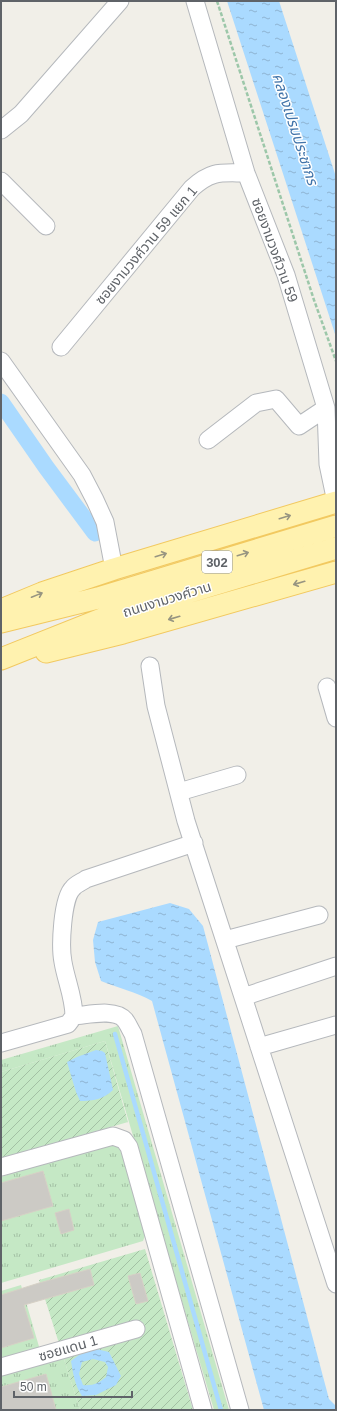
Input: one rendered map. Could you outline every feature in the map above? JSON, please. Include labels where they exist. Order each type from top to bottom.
[{"type":"main road","points":[[1,610],[42,593],[114,569],[336,502]]},
{"type":"main road","name":"ถนนงามวงศ์วาน","points":[[1,622],[98,598],[336,526]]},
{"type":"main road","name":"ถนนงามวงศ์วาน","points":[[1,660],[104,618],[336,548]]},
{"type":"main road","points":[[1,660],[52,651],[116,635],[336,572]]},
{"type":"street","points":[[1,130],[21,114],[120,1]]},
{"type":"street","name":"ซอยงามวงศ์วาน 59","points":[[195,1],[246,173],[286,275],[326,408],[328,464],[336,502]]},
{"type":"street","name":"ซอยงามวงศ์วาน 59 แยก 1","points":[[61,347],[192,188],[202,178],[217,173],[246,173]]},
{"type":"street","points":[[1,181],[46,226]]},
{"type":"street","points":[[1,361],[82,475],[105,522],[114,569]]},
{"type":"street","points":[[208,440],[256,403],[276,399],[299,426],[326,408]]},
{"type":"street","points":[[150,666],[156,706],[194,843],[259,1047],[333,1260],[336,1284]]},
{"type":"street","points":[[326,687],[336,718]]},
{"type":"street","points":[[179,792],[237,775]]},
{"type":"street","points":[[1,1043],[68,1024],[74,1016],[74,1008],[62,961],[62,931],[66,902],[72,888],[86,879],[194,843]]},
{"type":"street","points":[[225,940],[318,915]]},
{"type":"street","points":[[243,997],[336,966]]},
{"type":"street","points":[[74,1016],[111,1013],[120,1015],[125,1019],[133,1034],[240,1410]]},
{"type":"street","points":[[259,1047],[336,1025]]},
{"type":"street","points":[[1,1167],[113,1136],[124,1140],[129,1147],[203,1410]]},
{"type":"street","name":"ซอยแดน 1","points":[[1,1367],[136,1329]]},
{"type":"path","points":[[217,1],[314,300],[336,361]]},
{"type":"green space","points":[[118,1026],[229,1410],[214,1410],[105,1041],[1,1072],[1,1060]]},
{"type":"green space","points":[[105,1041],[128,1122],[1,1159],[1,1072]]},
{"type":"green space","points":[[106,1142],[122,1145],[146,1233],[143,1241],[1,1283],[1,1177]]},
{"type":"green space","points":[[145,1249],[193,1410],[80,1410],[39,1280]]},
{"type":"green space","points":[[21,1285],[40,1350],[1,1361],[1,1291]]},
{"type":"green space","points":[[63,1356],[80,1410],[1,1410],[1,1373]]},
{"type":"water","name":"คลองเปรมประชากร","points":[[227,1],[279,1],[336,177],[336,337]]},
{"type":"water","points":[[170,903],[189,909],[203,926],[329,1399],[336,1406],[336,1410],[264,1410],[152,1001],[101,981],[95,962],[93,940],[98,922]]},
{"type":"water","points":[[96,1050],[105,1053],[113,1090],[106,1096],[98,1099],[80,1101],[67,1062]]},
{"type":"water","points":[[96,1349],[109,1352],[121,1376],[116,1385],[96,1395],[82,1396],[76,1384],[71,1361],[79,1355]],"holes":[[[93,1359],[105,1362],[108,1367],[106,1377],[96,1384],[83,1385],[79,1374],[82,1362]]]},
{"type":"building","points":[[43,1171],[53,1206],[1,1221],[1,1183]]},
{"type":"building","points":[[69,1209],[74,1230],[61,1234],[55,1213]]},
{"type":"building","points":[[90,1269],[94,1285],[24,1305],[34,1338],[1,1348],[1,1295]]},
{"type":"building","points":[[140,1273],[148,1301],[136,1304],[128,1276]]},
{"type":"building","points":[[46,1374],[56,1410],[1,1410],[1,1387]]},
{"type":"waterway","points":[[1,402],[46,467],[95,533]]},
{"type":"waterway","points":[[115,1034],[221,1410]]}]
